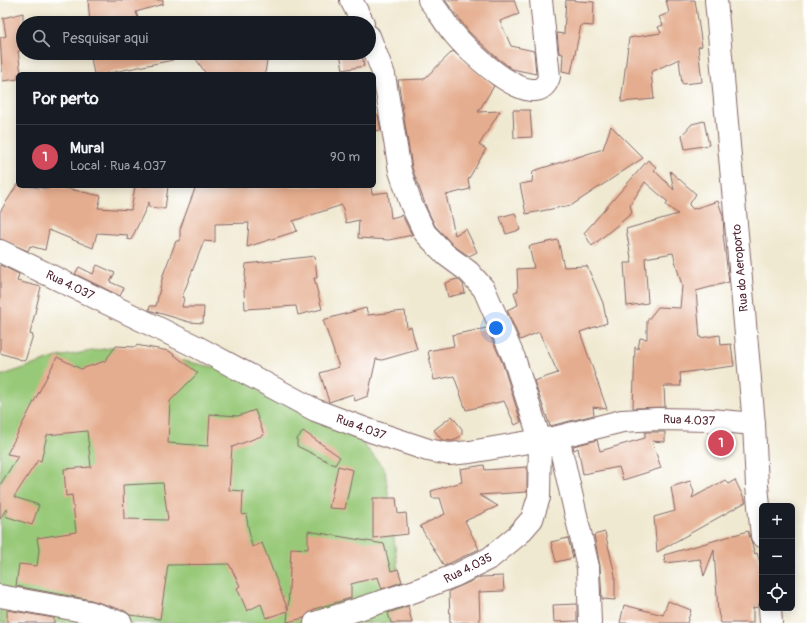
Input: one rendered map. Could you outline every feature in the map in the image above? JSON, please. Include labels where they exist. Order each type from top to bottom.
[{"type":"street","points":[[351,0],[359,16]]},
{"type":"street","points":[[429,0],[454,35],[480,62],[516,86],[534,92],[546,85],[549,77],[541,0]]},
{"type":"street","name":"Rua do Aeroporto","points":[[716,0],[754,424],[759,506]]},
{"type":"street","points":[[376,54],[384,75],[400,171],[411,204],[425,233],[446,255],[469,272],[484,288],[549,438],[588,567],[590,623]]},
{"type":"street","name":"Rua 4.037","points":[[0,251],[197,347],[315,410],[428,450],[449,454],[470,452],[549,438],[622,421],[657,419],[711,420],[754,424]]},
{"type":"street","name":"Rua 4.035","points":[[316,623],[456,576],[490,558],[512,540],[532,519],[539,497],[549,438]]},
{"type":"street","points":[[0,596],[89,612],[121,623]]},
{"type":"street","points":[[770,611],[771,623]]},
{"type":"green space","points":[[115,347],[248,374],[329,402],[385,470],[398,569],[411,623],[0,623],[0,376],[57,357]]},
{"type":"building","points":[[88,0],[163,0],[163,4],[136,12],[137,16],[89,16]]},
{"type":"building","points":[[445,0],[514,0],[519,14],[500,21],[511,46],[534,51],[536,74],[512,69],[495,56],[469,32]]},
{"type":"building","points":[[566,0],[594,2],[593,26],[581,25],[571,73],[562,71],[563,54],[559,53],[557,33],[564,34]]},
{"type":"building","points":[[666,0],[695,0],[702,46],[698,47],[702,82],[682,84],[679,59],[651,72],[654,99],[621,102],[629,38],[661,33],[658,27],[663,25],[659,17],[669,13]]},
{"type":"building","points":[[23,13],[23,16],[16,16],[16,60],[19,60],[21,72],[16,72],[16,79],[3,81],[0,38],[6,36],[3,18]]},
{"type":"building","points":[[453,51],[494,86],[478,112],[500,111],[479,145],[486,149],[468,180],[470,189],[446,195],[455,235],[466,229],[477,252],[469,256],[454,246],[435,226],[427,209],[412,168],[398,80],[424,79]]},
{"type":"building","points":[[91,60],[173,60],[114,72],[94,72]]},
{"type":"building","points":[[197,60],[267,60],[265,72],[205,72]]},
{"type":"building","points":[[341,60],[363,60],[364,66],[343,70]]},
{"type":"building","points":[[513,110],[530,110],[532,137],[514,138]]},
{"type":"building","points":[[376,115],[378,115],[381,130],[376,131]]},
{"type":"building","points":[[704,121],[709,145],[685,149],[682,135],[692,124]]},
{"type":"building","points":[[611,126],[643,158],[572,205],[526,214],[520,184],[532,182],[533,171],[603,149]]},
{"type":"building","points":[[648,160],[656,167],[654,170],[674,190],[670,171],[696,194],[689,205],[693,209],[718,201],[723,216],[723,235],[729,282],[696,291],[700,338],[720,335],[721,345],[731,344],[734,366],[680,373],[681,386],[664,386],[665,407],[633,408],[635,347],[638,349],[640,338],[647,339],[647,321],[658,307],[680,308],[682,286],[673,253],[645,258],[648,303],[627,306],[624,263],[632,263],[626,229],[678,214],[666,205],[668,202],[645,182],[630,205],[632,213],[592,246],[584,233]]},
{"type":"building","points":[[16,187],[16,188],[48,189],[65,188],[101,196],[98,208],[131,210],[135,188],[168,188],[165,209],[149,207],[149,202],[131,240],[127,239],[128,235],[97,233],[93,248],[49,230],[45,250],[30,246],[28,251],[0,239],[0,212]]},
{"type":"building","points":[[195,188],[371,188],[372,194],[388,192],[391,218],[402,215],[412,235],[389,240],[358,238],[359,220],[346,223],[342,205],[293,221],[297,231],[247,247],[249,223],[215,224],[215,242],[204,241],[182,297],[184,298],[182,307],[204,307],[203,323],[189,322],[149,310],[150,306],[156,306],[163,275],[176,241],[180,241],[180,229]]},
{"type":"building","points":[[515,213],[520,230],[506,234],[500,217]]},
{"type":"building","points":[[558,240],[564,267],[587,266],[603,303],[607,323],[580,332],[607,409],[593,407],[594,415],[550,426],[534,381],[558,373],[539,332],[520,340],[507,310],[518,305],[514,292],[518,291],[517,269],[534,268],[529,246]]},
{"type":"building","points":[[315,256],[317,278],[314,278],[322,309],[298,315],[296,306],[245,309],[244,290],[246,264]]},
{"type":"building","points":[[0,265],[19,274],[17,281],[41,287],[30,334],[33,335],[25,361],[0,353]]},
{"type":"building","points":[[97,265],[115,273],[110,282],[124,288],[120,296],[75,274],[79,267],[93,274]]},
{"type":"building","points":[[457,279],[463,284],[465,293],[448,297],[445,283]]},
{"type":"building","points":[[366,308],[368,315],[405,311],[407,328],[411,327],[417,350],[382,360],[376,359],[368,396],[355,401],[353,394],[329,402],[320,373],[339,367],[323,320]]},
{"type":"building","points":[[487,328],[502,362],[521,422],[515,425],[504,401],[466,410],[454,376],[434,380],[428,351],[454,346],[452,335]]},
{"type":"building","points":[[136,345],[169,351],[198,373],[170,401],[168,443],[208,446],[210,414],[238,416],[255,410],[264,435],[232,447],[229,490],[243,491],[242,515],[246,514],[252,547],[262,543],[288,610],[291,548],[308,549],[308,531],[384,544],[391,571],[398,569],[402,582],[382,589],[378,577],[351,584],[351,598],[314,609],[304,618],[287,622],[288,611],[266,618],[261,604],[247,611],[237,588],[240,586],[229,564],[168,565],[160,619],[130,615],[125,611],[91,600],[16,586],[19,564],[37,566],[39,550],[37,538],[76,532],[72,495],[66,496],[64,469],[91,467],[87,431],[47,435],[41,461],[38,460],[14,497],[39,505],[32,525],[5,516],[8,510],[6,509],[0,519],[0,485],[18,456],[7,454],[57,357],[81,369],[105,361],[116,346],[136,347]],"holes":[[[163,483],[168,520],[124,519],[123,485]]]},
{"type":"building","points":[[452,416],[462,429],[462,435],[453,441],[442,440],[434,430]]},
{"type":"building","points":[[303,431],[340,457],[335,465],[297,446],[297,439]]},
{"type":"building","points":[[645,432],[665,432],[665,442],[652,441],[661,468],[623,480],[619,467],[583,474],[578,448],[574,450],[573,446],[597,440],[600,451],[645,438]]},
{"type":"building","points":[[484,465],[485,470],[527,467],[527,492],[479,495],[498,506],[465,521],[479,549],[444,566],[420,526],[445,514],[440,498],[432,498],[431,491],[462,482],[460,469]]},
{"type":"building","points":[[338,466],[353,470],[345,509],[329,508]]},
{"type":"building","points":[[725,480],[728,484],[735,480],[746,502],[657,552],[654,517],[675,511],[671,487],[690,481],[694,492],[692,498]]},
{"type":"building","points":[[373,498],[396,498],[398,514],[406,513],[408,534],[373,538]]},
{"type":"building","points":[[748,531],[755,554],[757,553],[759,559],[759,605],[758,607],[753,608],[753,623],[721,623],[718,612],[714,550],[704,576],[700,559],[665,563],[664,555]]},
{"type":"building","points":[[605,532],[615,575],[615,600],[602,599],[600,566],[594,535]]},
{"type":"building","points":[[568,538],[573,558],[556,562],[551,542]]},
{"type":"building","points":[[503,576],[504,591],[479,592],[480,622],[450,623],[449,591],[481,577]]},
{"type":"building","points":[[668,601],[691,610],[687,623],[620,623],[624,605],[663,615]]},
{"type":"building","points":[[577,604],[577,621],[554,622],[553,605]]},
{"type":"building","points":[[408,606],[412,623],[391,623],[388,613]]},
{"type":"building","points":[[7,610],[54,618],[54,623],[7,623]]},
{"type":"place","name":"Mural","points":[[721,443]]}]
